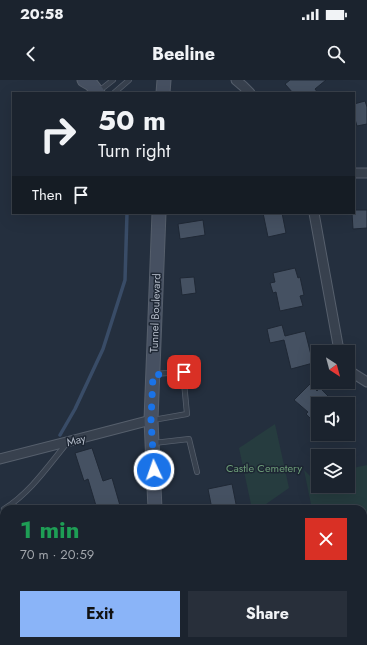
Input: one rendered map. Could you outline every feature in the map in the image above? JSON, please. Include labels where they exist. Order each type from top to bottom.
[{"type":"main road","points":[[84,80],[91,84],[97,92]]},
{"type":"main road","points":[[163,92],[164,80]]},
{"type":"main road","points":[[150,214],[158,241]]},
{"type":"main road","name":"Tunnel Boulevard","points":[[155,505],[151,420],[159,214]]},
{"type":"street","points":[[236,80],[249,92]]},
{"type":"street","points":[[355,173],[367,173]]},
{"type":"street","points":[[314,214],[338,345]]},
{"type":"street","points":[[355,374],[367,382]]},
{"type":"street","name":"May","points":[[0,459],[151,420]]},
{"type":"lane","points":[[99,92],[114,80]]},
{"type":"lane","points":[[115,92],[129,80]]},
{"type":"lane","points":[[151,420],[187,414],[184,372],[153,375]]},
{"type":"lane","points":[[152,443],[189,439],[197,472]]},
{"type":"lane","points":[[11,505],[26,491],[68,442]]},
{"type":"green space","name":"Castle Cemetery","points":[[275,424],[289,488],[265,505],[251,505],[239,448]]},
{"type":"green space","points":[[367,465],[367,505],[311,505],[304,470],[311,477],[311,493],[355,493],[355,468]]},
{"type":"building","points":[[290,80],[326,80],[315,89],[317,92],[292,92],[285,84]]},
{"type":"building","points":[[365,101],[367,107],[367,124],[357,126],[355,119],[355,104]]},
{"type":"building","points":[[355,210],[367,210],[367,228],[353,229],[352,214],[355,214]]},
{"type":"building","points":[[263,214],[282,214],[286,233],[268,237]]},
{"type":"building","points":[[203,220],[205,235],[180,239],[178,224]]},
{"type":"building","points":[[295,268],[298,278],[300,277],[304,295],[300,296],[303,306],[280,311],[276,292],[273,293],[270,283],[275,282],[273,273]]},
{"type":"building","points":[[194,277],[196,293],[182,295],[180,278]]},
{"type":"building","points":[[282,325],[285,336],[305,331],[311,355],[311,364],[291,369],[284,340],[270,343],[267,329]]},
{"type":"building","points":[[310,384],[311,389],[315,389],[317,391],[321,389],[329,397],[311,397],[311,419],[306,414],[308,412],[294,400]]},
{"type":"building","points":[[92,448],[103,481],[112,478],[120,505],[96,505],[88,479],[84,481],[75,453]]},
{"type":"building","points":[[232,484],[236,505],[211,505],[208,489]]},
{"type":"waterway","points":[[60,435],[75,409],[103,349],[125,280],[127,214]]},
{"type":"route","points":[[154,470],[151,420],[153,375],[184,372]]}]
